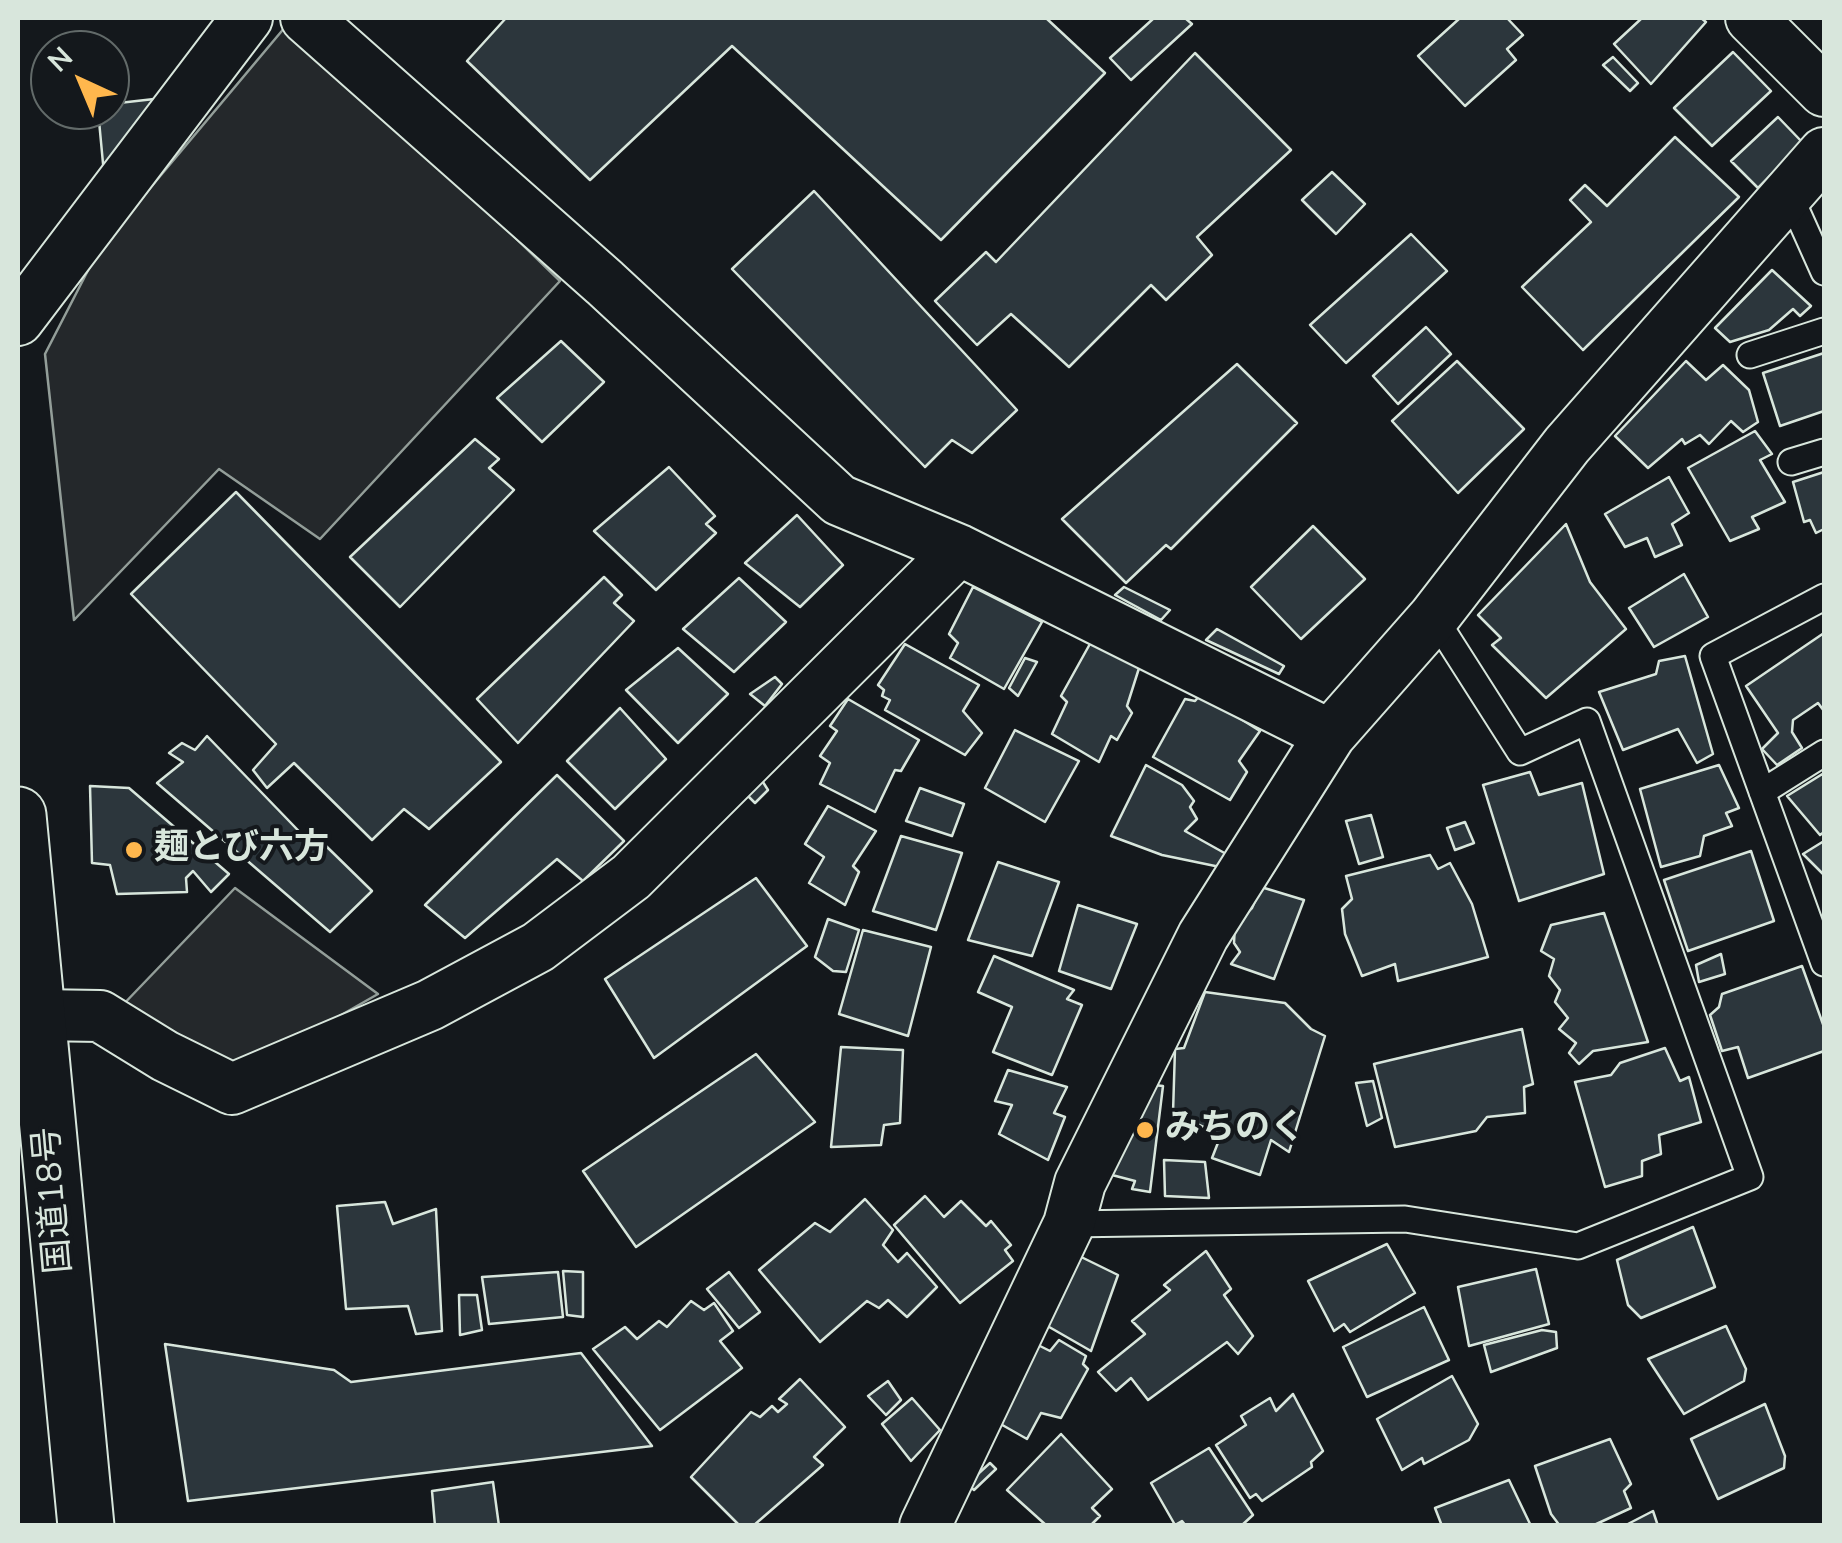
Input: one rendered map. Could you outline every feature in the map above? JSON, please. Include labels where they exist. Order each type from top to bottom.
[{"type":"highway","name":"国道18号","points":[[18,815],[86,1526]]},
{"type":"street","points":[[18,320],[247,18]]},
{"type":"street","points":[[306,18],[605,283],[840,500],[960,550],[1330,735]]},
{"type":"street","points":[[1751,18],[1824,91]]},
{"type":"street","points":[[925,1526],[1069,1224],[1080,1183],[1203,936],[1330,735],[1434,616],[1566,445],[1824,153]]},
{"type":"street","points":[[38,1015],[100,1016],[164,1056],[232,1089],[308,1060],[430,1004],[538,947],[631,877],[960,550]]},
{"type":"lane","points":[[1789,194],[1824,272]]},
{"type":"lane","points":[[1750,355],[1824,332]]},
{"type":"lane","points":[[1791,462],[1824,452]]},
{"type":"lane","points":[[1824,598],[1713,656],[1762,792],[1815,903],[1824,963]]},
{"type":"lane","points":[[1069,1224],[1405,1219],[1578,1246],[1750,1177],[1586,721],[1520,752],[1434,616]]},
{"type":"lane","points":[[1762,792],[1824,753]]},
{"type":"shaded area","points":[[291,20],[560,281],[320,539],[219,469],[74,620],[45,354],[99,249]]},
{"type":"shaded area","points":[[235,888],[378,994],[236,1075],[117,1011]]},
{"type":"building","points":[[506,18],[1046,18],[1105,73],[941,240],[732,46],[590,180],[467,61]]},
{"type":"building","points":[[1154,18],[1185,18],[1192,24],[1131,80],[1110,58]]},
{"type":"building","points":[[1460,18],[1507,18],[1523,35],[1507,49],[1516,60],[1465,106],[1418,56]]},
{"type":"building","points":[[1642,18],[1701,18],[1706,22],[1651,84],[1614,44]]},
{"type":"building","points":[[1733,52],[1771,91],[1712,146],[1674,108]]},
{"type":"building","points":[[1195,53],[1291,150],[1197,237],[1212,255],[1166,300],[1151,285],[1069,367],[1011,314],[977,345],[935,301],[986,252],[996,262]]},
{"type":"building","points":[[1613,57],[1638,83],[1630,91],[1603,65]]},
{"type":"building","points":[[163,98],[104,174],[100,130],[130,130],[130,102]]},
{"type":"building","points":[[1778,117],[1803,143],[1758,188],[1731,161]]},
{"type":"building","points":[[1675,137],[1739,197],[1583,350],[1522,287],[1591,222],[1570,200],[1585,185],[1607,206]]},
{"type":"building","points":[[1332,172],[1365,204],[1336,234],[1302,200]]},
{"type":"building","points":[[814,191],[1017,410],[972,453],[952,440],[925,467],[732,269]]},
{"type":"building","points":[[1411,234],[1447,271],[1346,363],[1310,325]]},
{"type":"building","points":[[1772,270],[1811,306],[1800,316],[1793,309],[1769,330],[1730,342],[1715,328]]},
{"type":"building","points":[[1426,327],[1451,354],[1398,404],[1373,376]]},
{"type":"building","points":[[561,341],[604,382],[542,442],[497,398]]},
{"type":"building","points":[[1824,353],[1824,411],[1780,426],[1763,373]]},
{"type":"building","points":[[1457,361],[1524,429],[1458,493],[1392,421]]},
{"type":"building","points":[[1686,361],[1706,380],[1723,365],[1749,390],[1758,422],[1743,432],[1731,421],[1709,444],[1700,435],[1685,444],[1682,439],[1648,468],[1615,436]]},
{"type":"building","points":[[1237,364],[1297,423],[1171,549],[1166,545],[1126,583],[1062,519]]},
{"type":"building","points":[[1755,431],[1772,454],[1760,460],[1785,502],[1752,517],[1759,529],[1730,541],[1688,468]]},
{"type":"building","points":[[475,439],[499,459],[489,468],[514,490],[400,607],[350,557]]},
{"type":"building","points":[[669,467],[715,516],[706,524],[716,533],[656,590],[594,531]]},
{"type":"building","points":[[1824,472],[1824,529],[1816,533],[1810,520],[1804,522],[1793,482]]},
{"type":"building","points":[[1669,477],[1689,513],[1672,524],[1682,545],[1655,557],[1647,538],[1625,547],[1605,514]]},
{"type":"building","points":[[236,492],[501,762],[429,829],[404,809],[372,840],[294,763],[267,788],[253,770],[276,744],[131,594]]},
{"type":"building","points":[[797,515],[843,565],[800,607],[745,563]]},
{"type":"building","points":[[1566,524],[1590,582],[1626,629],[1546,698],[1492,645],[1501,638],[1478,615]]},
{"type":"building","points":[[1313,526],[1365,579],[1301,639],[1251,587]]},
{"type":"building","points":[[1684,574],[1708,617],[1654,647],[1629,608]]},
{"type":"building","points":[[604,577],[622,595],[614,603],[634,621],[518,743],[477,699]]},
{"type":"building","points":[[739,578],[786,622],[734,672],[683,629]]},
{"type":"building","points":[[973,587],[1042,622],[1004,689],[950,658],[958,643],[949,634]]},
{"type":"building","points":[[1124,587],[1170,610],[1161,620],[1115,595]]},
{"type":"building","points":[[1217,629],[1284,666],[1279,674],[1206,640]]},
{"type":"building","points":[[1824,633],[1824,711],[1818,703],[1793,720],[1792,732],[1802,748],[1777,765],[1762,749],[1778,733],[1746,686]]},
{"type":"building","points":[[1091,642],[1140,665],[1127,706],[1132,713],[1117,740],[1111,736],[1099,762],[1052,734],[1067,702],[1061,696]]},
{"type":"building","points":[[905,644],[979,685],[963,711],[982,733],[965,755],[885,710],[890,700],[882,696],[884,690],[878,685]]},
{"type":"building","points":[[678,648],[728,694],[678,743],[626,690]]},
{"type":"building","points":[[1685,656],[1713,754],[1697,763],[1678,729],[1623,750],[1599,692],[1656,674],[1659,661]]},
{"type":"building","points":[[1025,658],[1037,662],[1018,696],[1009,688]]},
{"type":"building","points":[[775,677],[782,684],[765,706],[750,694]]},
{"type":"building","points":[[1201,694],[1260,731],[1239,761],[1247,772],[1230,800],[1153,757],[1185,699],[1195,701]]},
{"type":"building","points":[[848,699],[919,740],[901,771],[895,770],[875,812],[820,784],[830,763],[820,756],[837,731],[830,726]]},
{"type":"building","points":[[620,708],[666,759],[615,809],[567,761]]},
{"type":"building","points":[[1015,730],[1079,761],[1045,822],[985,788]]},
{"type":"building","points":[[207,736],[318,851],[325,845],[372,891],[330,932],[157,783],[183,762],[169,753],[182,743],[195,750]]},
{"type":"building","points":[[1146,765],[1182,785],[1194,801],[1190,807],[1197,819],[1185,831],[1228,855],[1220,867],[1162,855],[1111,836]]},
{"type":"building","points":[[1719,765],[1739,808],[1726,813],[1732,826],[1704,836],[1700,856],[1661,867],[1640,789]]},
{"type":"building","points":[[1530,772],[1539,795],[1582,783],[1604,874],[1519,901],[1483,785]]},
{"type":"building","points":[[1824,773],[1824,832],[1820,835],[1787,796]]},
{"type":"building","points":[[557,775],[624,841],[583,881],[557,859],[465,938],[425,905]]},
{"type":"building","points":[[761,779],[768,790],[755,803],[745,793]]},
{"type":"building","points":[[90,786],[129,788],[229,874],[211,892],[193,871],[186,878],[187,892],[117,894],[110,865],[92,863]]},
{"type":"building","points":[[920,788],[964,804],[952,836],[906,821]]},
{"type":"building","points":[[828,806],[876,831],[853,866],[859,872],[845,905],[809,883],[824,857],[805,844]]},
{"type":"building","points":[[1371,815],[1383,857],[1359,864],[1346,821]]},
{"type":"building","points":[[1465,822],[1474,843],[1455,850],[1447,828]]},
{"type":"building","points":[[901,836],[962,853],[936,930],[873,911]]},
{"type":"building","points":[[1824,841],[1824,875],[1803,854]]},
{"type":"building","points":[[1751,851],[1774,921],[1688,951],[1664,880]]},
{"type":"building","points":[[1430,855],[1438,869],[1450,863],[1472,904],[1488,957],[1398,981],[1395,964],[1362,976],[1345,934],[1342,909],[1352,899],[1346,876]]},
{"type":"building","points":[[998,862],[1059,882],[1032,956],[968,940]]},
{"type":"building","points":[[756,878],[807,946],[654,1058],[605,979]]},
{"type":"building","points":[[1261,887],[1304,900],[1274,979],[1231,964],[1240,952],[1234,943],[1235,924],[1252,908]]},
{"type":"building","points":[[1078,905],[1137,924],[1111,989],[1059,971]]},
{"type":"building","points":[[1604,913],[1648,1042],[1593,1051],[1579,1064],[1569,1053],[1576,1043],[1559,1029],[1568,1018],[1555,1002],[1560,990],[1549,976],[1554,959],[1541,951],[1551,925]]},
{"type":"building","points":[[828,919],[859,930],[846,972],[833,971],[815,957]]},
{"type":"building","points":[[863,930],[931,947],[908,1036],[839,1014]]},
{"type":"building","points":[[1721,954],[1725,974],[1699,982],[1696,965]]},
{"type":"building","points":[[994,956],[1074,990],[1067,999],[1082,1005],[1052,1075],[993,1052],[1012,1007],[978,992]]},
{"type":"building","points":[[1802,966],[1824,1027],[1824,1051],[1748,1078],[1738,1047],[1722,1051],[1710,1015],[1719,1007],[1722,994]]},
{"type":"building","points":[[1205,992],[1285,1003],[1311,1029],[1325,1036],[1289,1152],[1271,1140],[1260,1175],[1212,1158],[1221,1135],[1173,1113],[1175,1049],[1184,1048]]},
{"type":"building","points":[[1522,1029],[1533,1084],[1524,1087],[1525,1113],[1487,1117],[1476,1131],[1395,1147],[1374,1064]]},
{"type":"building","points":[[841,1047],[903,1050],[900,1123],[884,1125],[881,1145],[831,1147]]},
{"type":"building","points":[[1665,1048],[1680,1081],[1689,1077],[1701,1122],[1659,1135],[1661,1154],[1642,1161],[1642,1176],[1605,1187],[1575,1082],[1611,1075],[1620,1063]]},
{"type":"building","points":[[756,1054],[815,1122],[636,1247],[583,1171]]},
{"type":"building","points":[[1008,1070],[1067,1087],[1054,1113],[1065,1117],[1048,1160],[999,1134],[1012,1105],[995,1101]]},
{"type":"building","points":[[1373,1081],[1382,1118],[1367,1126],[1356,1083]]},
{"type":"building","name":"みちのく","points":[[1154,1085],[1163,1086],[1150,1192],[1132,1189],[1135,1181],[1112,1175]]},
{"type":"building","points":[[1164,1160],[1205,1162],[1209,1198],[1165,1196]]},
{"type":"building","points":[[925,1196],[944,1217],[961,1201],[986,1226],[991,1221],[1011,1245],[1005,1250],[1013,1261],[960,1303],[894,1225]]},
{"type":"building","points":[[865,1199],[893,1230],[883,1245],[898,1262],[907,1253],[937,1287],[907,1317],[888,1300],[879,1308],[867,1301],[820,1342],[759,1270],[815,1223],[830,1232]]},
{"type":"building","points":[[385,1202],[393,1224],[436,1209],[442,1331],[416,1334],[408,1306],[346,1309],[337,1206]]},
{"type":"building","points":[[1693,1227],[1715,1287],[1641,1318],[1628,1305],[1617,1260]]},
{"type":"building","points":[[1387,1244],[1415,1293],[1350,1332],[1344,1324],[1334,1331],[1308,1281]]},
{"type":"building","points":[[1206,1251],[1231,1289],[1224,1295],[1253,1336],[1238,1354],[1227,1342],[1148,1400],[1131,1378],[1116,1391],[1098,1372],[1145,1334],[1132,1321],[1170,1290],[1164,1285]]},
{"type":"building","points":[[1073,1253],[1118,1275],[1091,1351],[1044,1324]]},
{"type":"building","points":[[1536,1269],[1549,1324],[1469,1346],[1458,1287]]},
{"type":"building","points":[[563,1271],[583,1272],[583,1317],[567,1315]]},
{"type":"building","points":[[558,1272],[563,1317],[489,1324],[482,1277]]},
{"type":"building","points":[[729,1272],[760,1312],[739,1328],[707,1289]]},
{"type":"building","points":[[459,1295],[477,1295],[482,1330],[460,1335]]},
{"type":"building","points":[[691,1301],[704,1310],[714,1303],[733,1331],[720,1341],[742,1368],[660,1430],[593,1349],[625,1327],[637,1339],[659,1321],[667,1327]]},
{"type":"building","points":[[1424,1307],[1449,1360],[1367,1397],[1343,1347]]},
{"type":"building","points":[[1726,1326],[1746,1369],[1744,1381],[1684,1414],[1648,1359]]},
{"type":"building","points":[[1542,1330],[1556,1332],[1557,1348],[1491,1372],[1484,1345]]},
{"type":"building","points":[[1059,1340],[1086,1356],[1083,1364],[1088,1369],[1061,1418],[1041,1413],[1027,1439],[997,1422],[1034,1343],[1050,1351]]},
{"type":"building","points":[[165,1344],[334,1370],[351,1382],[581,1353],[652,1446],[188,1501]]},
{"type":"building","points":[[1452,1376],[1478,1424],[1469,1440],[1424,1464],[1422,1458],[1402,1470],[1377,1419]]},
{"type":"building","points":[[800,1379],[845,1427],[814,1457],[823,1465],[753,1526],[740,1526],[691,1477],[751,1412],[760,1417],[772,1406],[778,1412],[787,1404],[779,1399]]},
{"type":"building","points":[[888,1381],[901,1400],[886,1415],[868,1396]]},
{"type":"building","points":[[1293,1394],[1323,1451],[1311,1462],[1312,1467],[1262,1501],[1256,1494],[1250,1498],[1216,1445],[1246,1425],[1241,1416],[1270,1398],[1276,1411]]},
{"type":"building","points":[[912,1398],[940,1430],[911,1461],[882,1424]]},
{"type":"building","points":[[1765,1404],[1785,1456],[1784,1468],[1718,1499],[1691,1439]]},
{"type":"building","points":[[1061,1434],[1112,1489],[1092,1508],[1100,1516],[1090,1526],[1047,1526],[1007,1490]]},
{"type":"building","points":[[1610,1439],[1631,1484],[1624,1491],[1631,1508],[1592,1526],[1560,1526],[1551,1514],[1535,1466]]},
{"type":"building","points":[[1209,1448],[1253,1515],[1241,1526],[1186,1526],[1182,1521],[1175,1525],[1151,1483]]},
{"type":"building","points":[[990,1463],[996,1469],[974,1490],[967,1484]]},
{"type":"building","points":[[1509,1480],[1531,1526],[1442,1526],[1435,1508]]},
{"type":"building","points":[[493,1482],[499,1526],[435,1526],[432,1491]]},
{"type":"building","points":[[1653,1511],[1658,1526],[1624,1526]]},
{"type":"place","name":"麺とび六方","points":[[134,850]]},
{"type":"place","name":"みちのく","points":[[1145,1130]]}]
